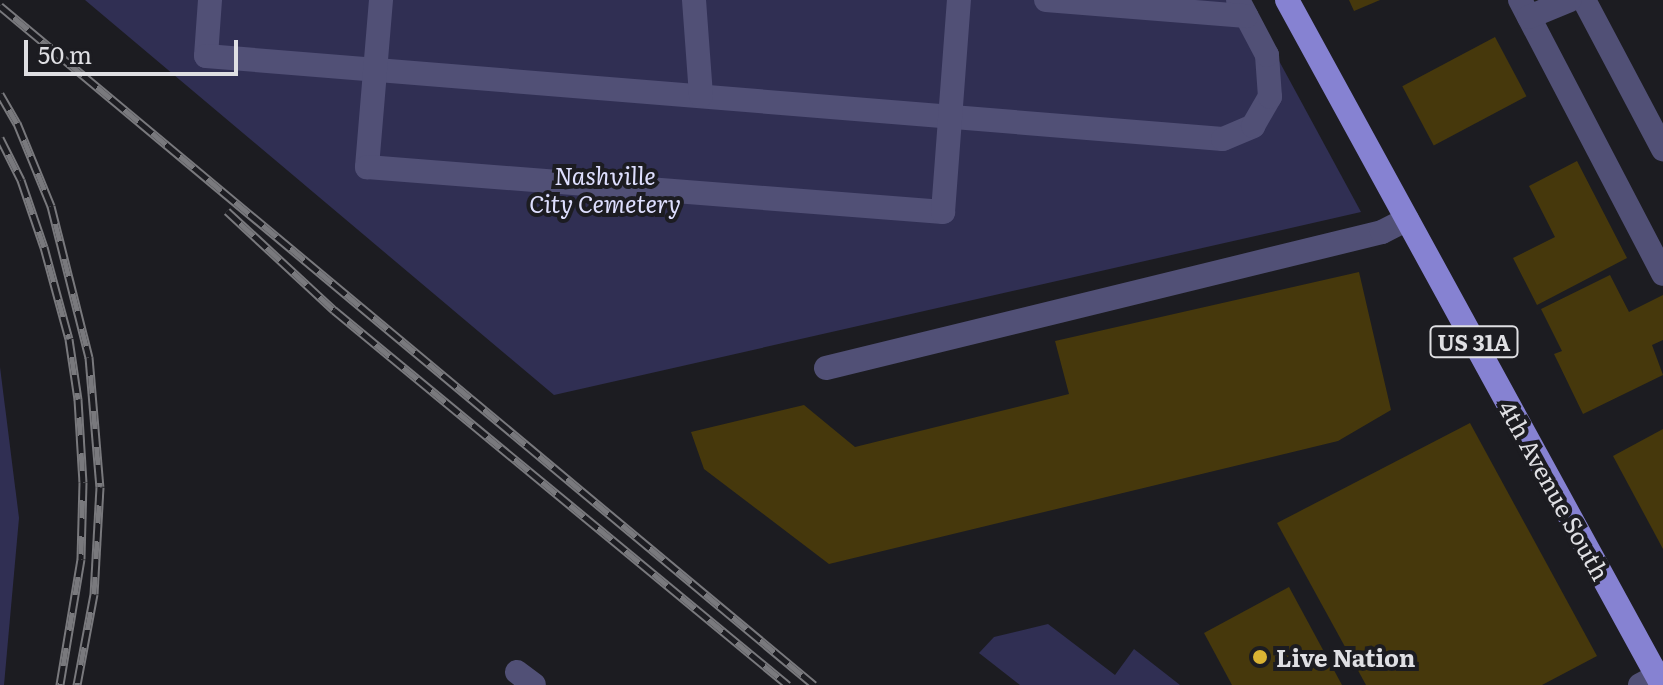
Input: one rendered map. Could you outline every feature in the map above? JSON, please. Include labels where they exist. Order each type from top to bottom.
[{"type":"main road","name":"4th Avenue South","points":[[1287,0],[1656,680]]},
{"type":"lane","points":[[210,0],[206,56],[1223,139],[1253,126],[1270,97],[1267,55],[1242,8],[1046,0]]},
{"type":"lane","points":[[381,0],[367,167],[943,212],[959,0]]},
{"type":"lane","points":[[694,0],[701,96]]},
{"type":"lane","points":[[1570,0],[1524,9],[1663,274]]},
{"type":"lane","points":[[1584,0],[1663,149]]},
{"type":"lane","points":[[826,368],[1382,232],[1407,219]]},
{"type":"green space","name":"Nashville City Cemetery","points":[[85,0],[1246,0],[1361,212],[554,395]]},
{"type":"green space","points":[[0,367],[19,518],[4,685],[0,685]]},
{"type":"green space","points":[[1048,624],[1115,675],[1134,649],[1180,685],[1020,685],[979,653],[994,637]]},
{"type":"building","points":[[1349,0],[1380,0],[1354,11]]},
{"type":"building","points":[[1495,37],[1526,96],[1434,145],[1402,86]]},
{"type":"building","points":[[1577,161],[1627,258],[1537,305],[1513,258],[1555,237],[1529,186]]},
{"type":"building","points":[[1359,272],[1391,410],[1338,441],[829,564],[704,469],[691,432],[804,405],[855,447],[1069,394],[1055,341]]},
{"type":"building","points":[[1610,275],[1629,312],[1663,295],[1663,340],[1652,345],[1663,375],[1583,414],[1554,354],[1562,351],[1541,309]]},
{"type":"building","points":[[1470,423],[1597,656],[1542,685],[1366,685],[1277,523]]},
{"type":"building","points":[[1663,429],[1663,549],[1613,456]]},
{"type":"building","points":[[1289,587],[1342,685],[1232,685],[1204,633]]},
{"type":"railway","points":[[0,6],[814,685]]},
{"type":"railway","points":[[0,94],[17,123],[51,206],[89,357],[100,487],[94,594],[77,685]]},
{"type":"railway","points":[[0,138],[21,180],[44,247],[69,339],[78,399],[83,482],[81,559],[60,685]]},
{"type":"railway","points":[[227,211],[334,310],[788,685]]},
{"type":"place","name":"Live Nation","points":[[1260,657]]}]
